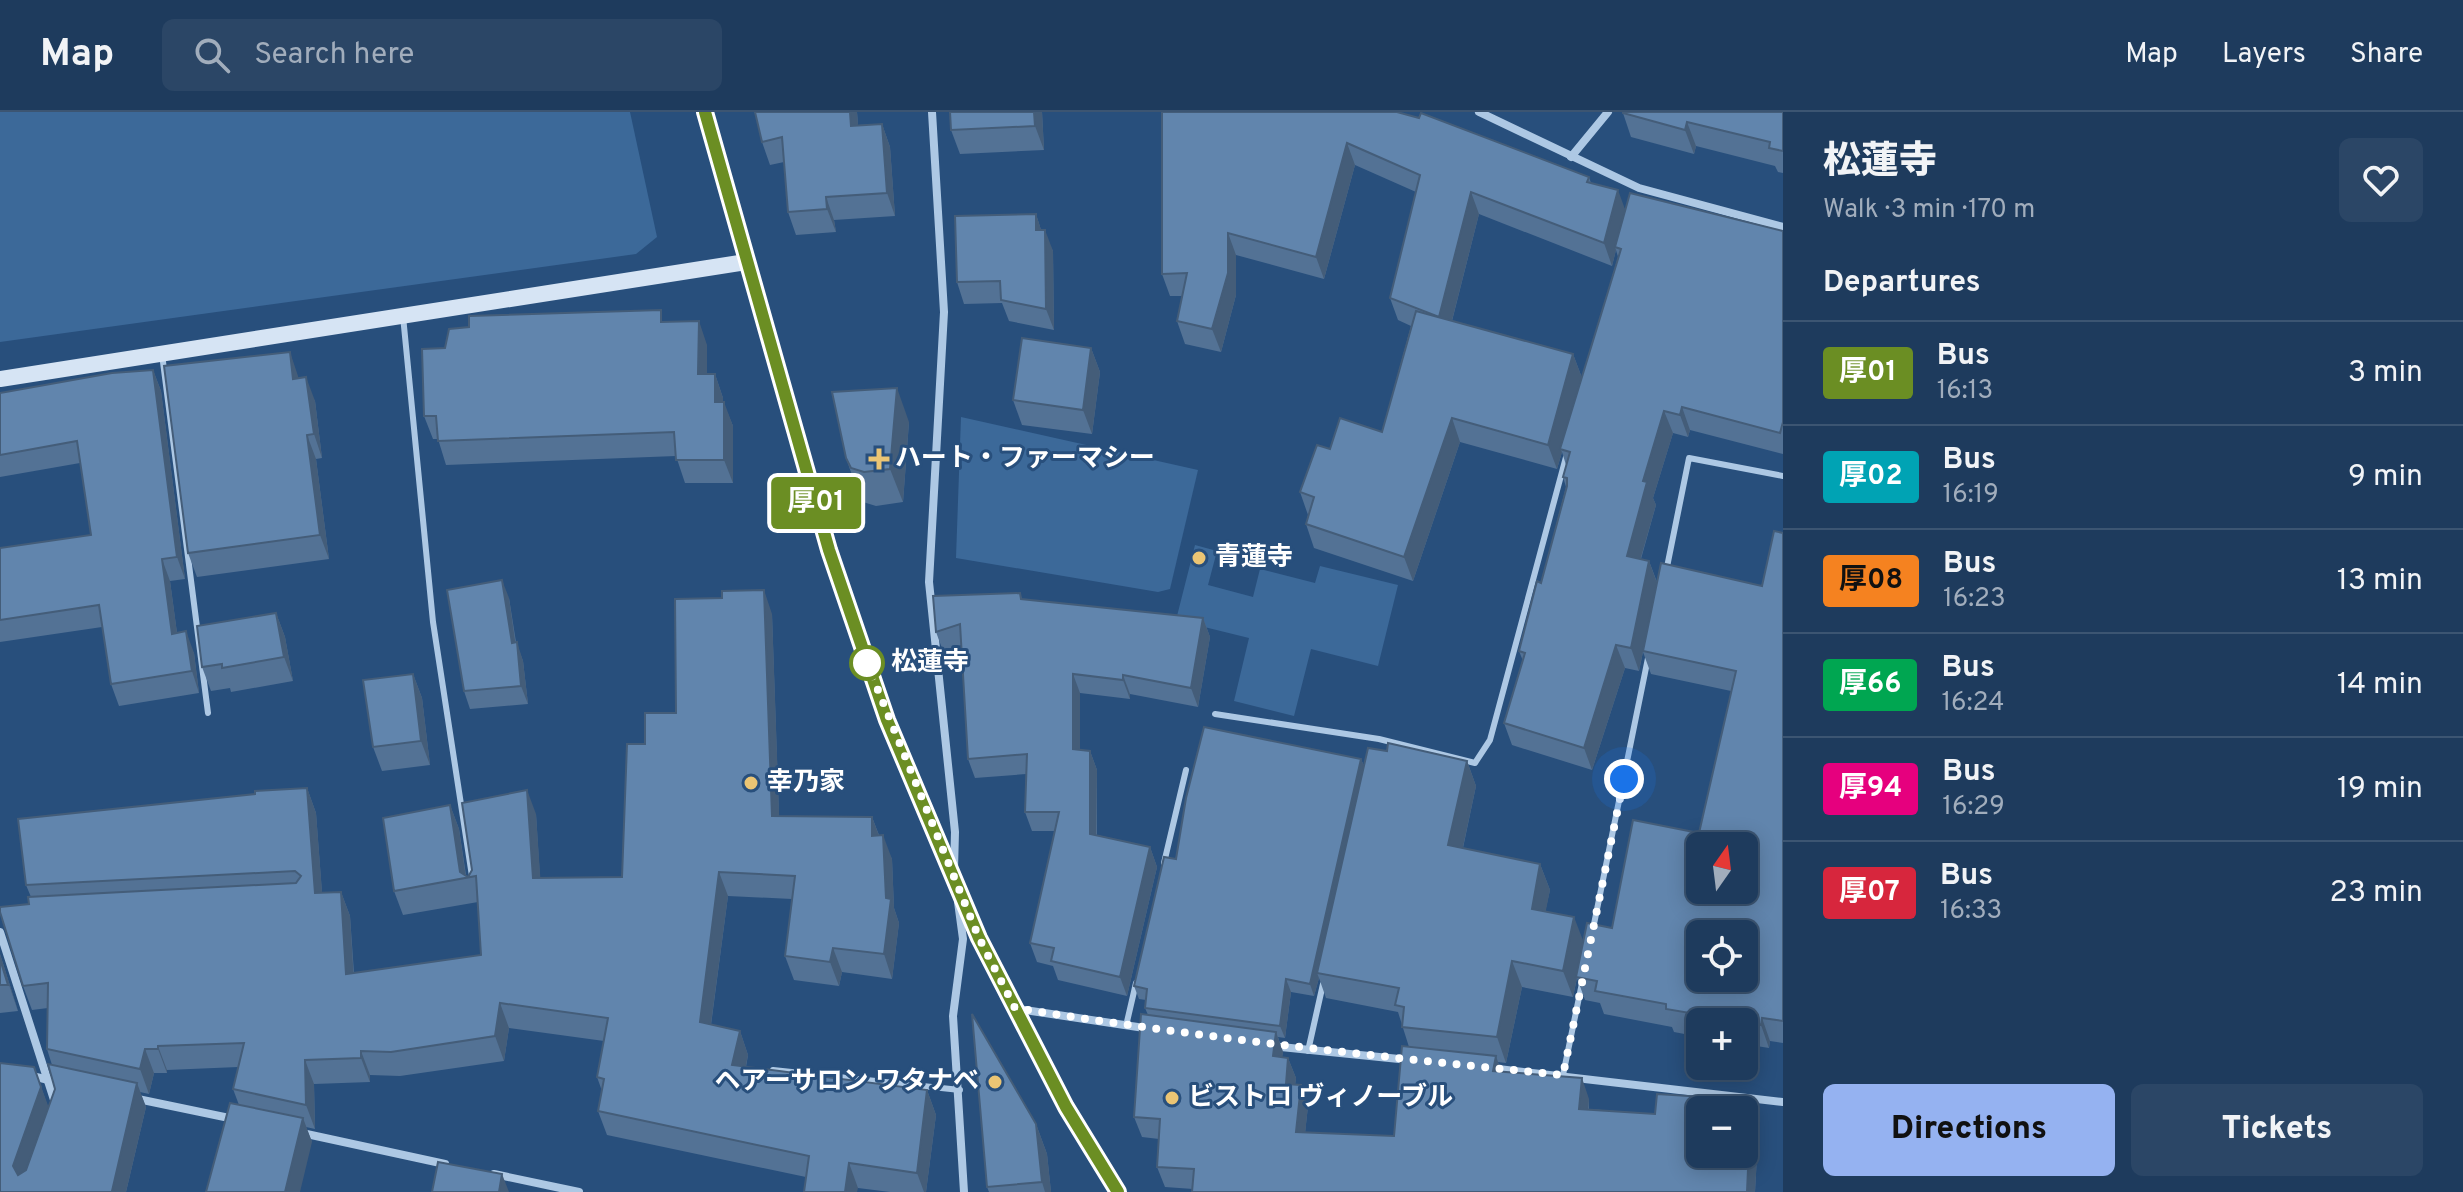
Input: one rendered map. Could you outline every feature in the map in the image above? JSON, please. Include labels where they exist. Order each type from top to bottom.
[{"type":"street","points":[[705,112],[855,632],[887,720],[979,938],[1066,1107],[1118,1192]]},
{"type":"street","points":[[932,112],[944,312],[929,582],[955,832],[954,875],[963,939],[953,1016],[964,1192]]},
{"type":"street","points":[[1479,112],[1639,188],[1783,227]]},
{"type":"street","points":[[1571,157],[1608,112]]},
{"type":"street","points":[[0,379],[746,262]]},
{"type":"street","points":[[0,932],[57,1111]]},
{"type":"street","points":[[1015,1008],[1156,1030]]},
{"type":"street","points":[[1263,1044],[1413,1061]]},
{"type":"street","points":[[1473,1066],[1783,1102]]},
{"type":"street","points":[[16,1072],[77,1086]]},
{"type":"street","points":[[123,1096],[244,1121]]},
{"type":"street","points":[[290,1131],[457,1166]]},
{"type":"street","points":[[488,1173],[579,1192]]},
{"type":"lane","points":[[1635,204],[1639,188]]},
{"type":"lane","points":[[403,316],[433,622],[473,880]]},
{"type":"lane","points":[[162,354],[208,713]]},
{"type":"lane","points":[[1215,714],[1379,739],[1475,763],[1490,740],[1569,449]]},
{"type":"lane","points":[[1664,580],[1689,458],[1783,476]]},
{"type":"lane","points":[[1590,942],[1649,656]]},
{"type":"lane","points":[[1376,754],[1379,739]]},
{"type":"lane","points":[[1161,875],[1186,770]]},
{"type":"lane","points":[[1563,1075],[1584,971]]},
{"type":"lane","points":[[1308,1051],[1326,973]]},
{"type":"lane","points":[[1126,1026],[1137,981]]},
{"type":"lane","points":[[773,1070],[960,1090]]},
{"type":"shaded area","points":[[0,112],[630,112],[657,237],[636,254],[0,342]]},
{"type":"shaded area","points":[[961,417],[1198,470],[1170,589],[1158,592],[956,558]]},
{"type":"shaded area","points":[[1195,545],[1217,551],[1208,585],[1253,597],[1260,569],[1315,583],[1320,566],[1398,585],[1378,666],[1311,649],[1294,716],[1234,701],[1249,638],[1176,620]]},
{"type":"building","points":[[755,112],[850,112],[851,126],[882,124],[887,193],[826,197],[827,209],[788,212],[782,137],[762,142]]},
{"type":"building","points":[[950,112],[1034,112],[1035,126],[951,130]]},
{"type":"building","points":[[1162,112],[1397,112],[1419,118],[1421,113],[1589,177],[1587,182],[1618,190],[1604,243],[1471,192],[1439,317],[1390,298],[1420,175],[1347,143],[1316,257],[1228,233],[1228,273],[1212,329],[1177,321],[1187,273],[1162,274]]},
{"type":"building","points":[[1623,112],[1783,112],[1783,151],[1769,148],[1770,142],[1687,122],[1685,130]]},
{"type":"building","points":[[1630,193],[1783,231],[1783,422],[1780,433],[1682,407],[1680,415],[1664,411],[1643,481],[1647,482],[1627,556],[1649,561],[1631,648],[1616,645],[1584,748],[1504,723],[1525,653],[1519,651],[1537,581],[1541,583],[1567,486],[1567,478],[1563,477],[1570,452],[1560,449],[1621,249],[1615,247]]},
{"type":"building","points":[[1036,214],[1036,230],[1045,230],[1046,309],[1001,300],[1000,281],[957,282],[955,216]]},
{"type":"building","points":[[661,310],[661,322],[699,321],[698,374],[715,374],[715,402],[724,402],[724,460],[676,460],[674,432],[438,441],[436,416],[424,416],[422,349],[445,348],[449,329],[469,327],[469,316]]},
{"type":"building","points":[[1416,311],[1573,354],[1548,445],[1452,418],[1404,557],[1306,524],[1314,497],[1300,492],[1317,445],[1330,449],[1340,418],[1382,432]]},
{"type":"building","points":[[1022,338],[1091,348],[1083,410],[1013,400]]},
{"type":"building","points":[[290,352],[293,379],[306,377],[314,434],[307,435],[320,535],[188,553],[164,366]]},
{"type":"building","points":[[153,370],[177,557],[162,559],[172,634],[186,631],[192,671],[111,684],[99,605],[0,620],[0,548],[91,535],[77,441],[0,455],[0,393],[112,373]]},
{"type":"building","points":[[897,388],[890,469],[864,472],[851,468],[846,458],[832,392]]},
{"type":"building","points":[[1774,531],[1783,533],[1783,1021],[1762,1018],[1761,1025],[1758,1024],[1758,1008],[1686,1008],[1686,1012],[1666,1009],[1666,1004],[1595,991],[1597,981],[1576,977],[1587,923],[1612,928],[1633,820],[1694,832],[1686,832],[1686,904],[1758,904],[1758,832],[1699,832],[1736,671],[1643,651],[1661,563],[1762,586]]},
{"type":"building","points":[[502,580],[512,643],[517,642],[521,686],[464,691],[447,590]]},
{"type":"building","points":[[764,590],[772,816],[872,817],[872,836],[883,835],[886,898],[891,899],[884,954],[833,948],[830,962],[785,956],[795,876],[719,872],[700,1022],[740,1031],[732,1065],[927,1090],[917,1173],[849,1163],[845,1192],[804,1192],[809,1156],[598,1111],[604,1079],[597,1077],[608,1018],[500,1003],[495,1036],[391,1052],[361,1051],[361,1058],[305,1060],[306,1105],[233,1089],[244,1043],[145,1049],[140,1069],[47,1049],[48,983],[23,986],[0,907],[29,904],[28,897],[296,883],[301,876],[295,871],[26,885],[18,819],[255,794],[255,791],[307,788],[315,893],[341,892],[346,974],[481,955],[476,876],[394,891],[383,818],[450,805],[460,872],[468,877],[472,870],[462,803],[527,790],[533,878],[622,877],[627,744],[645,744],[645,713],[676,713],[675,599],[722,598],[722,591]]},
{"type":"building","points":[[1020,593],[1021,599],[1203,618],[1191,688],[1123,675],[1123,680],[1073,674],[1073,749],[1090,751],[1090,834],[1150,847],[1120,977],[1051,961],[1054,948],[1030,943],[1059,812],[1025,812],[1027,754],[968,759],[960,624],[936,632],[933,596]]},
{"type":"building","points":[[276,613],[284,657],[222,668],[222,664],[202,667],[197,626]]},
{"type":"building","points":[[413,674],[421,741],[373,747],[363,680]]},
{"type":"building","points":[[1204,727],[1361,759],[1310,984],[1286,979],[1280,1026],[1145,1008],[1147,989],[1134,986],[1164,857],[1176,859],[1186,798]]},
{"type":"building","points":[[1388,743],[1467,761],[1448,845],[1540,864],[1532,909],[1574,917],[1563,971],[1512,961],[1497,1037],[1402,1027],[1404,1007],[1395,1005],[1399,988],[1317,973],[1368,748],[1387,751]]},
{"type":"building","points":[[0,959],[8,985],[0,985]]},
{"type":"building","points":[[972,1014],[1036,1124],[1042,1182],[987,1187]]},
{"type":"building","points":[[1141,1014],[1276,1032],[1273,1056],[1288,1058],[1286,1084],[1301,1085],[1296,1132],[1394,1136],[1402,1046],[1496,1056],[1493,1071],[1582,1078],[1579,1109],[1655,1114],[1657,1094],[1688,1096],[1686,1168],[1748,1168],[1747,1192],[1192,1192],[1194,1169],[1157,1167],[1160,1119],[1134,1117]]},
{"type":"building","points":[[0,1063],[34,1067],[41,1087],[13,1166],[18,1175],[26,1170],[55,1089],[48,1064],[137,1083],[112,1191],[115,1192],[0,1192]]},
{"type":"building","points":[[230,1103],[303,1118],[285,1192],[206,1192]]},
{"type":"building","points":[[438,1162],[502,1174],[499,1192],[432,1192]]},
{"type":"bus line","name":"厚01","points":[[705,112],[719,171],[829,550],[887,720],[979,938],[1066,1107],[1118,1192]]},
{"type":"place","name":"ハート・ファーマシー","points":[[879,459]]},
{"type":"place","name":"青蓮寺","points":[[1199,558]]},
{"type":"place","name":"松蓮寺","points":[[867,663]]},
{"type":"place","name":"幸乃家","points":[[751,783]]},
{"type":"place","name":"ヘアーサロン ワタナベ","points":[[995,1082]]},
{"type":"place","name":"ビストロ ヴィノーブル","points":[[1172,1098]]},
{"type":"route","points":[[867,663],[887,720],[979,938],[1015,1008],[1126,1026],[1308,1051],[1563,1075],[1624,779]]}]
